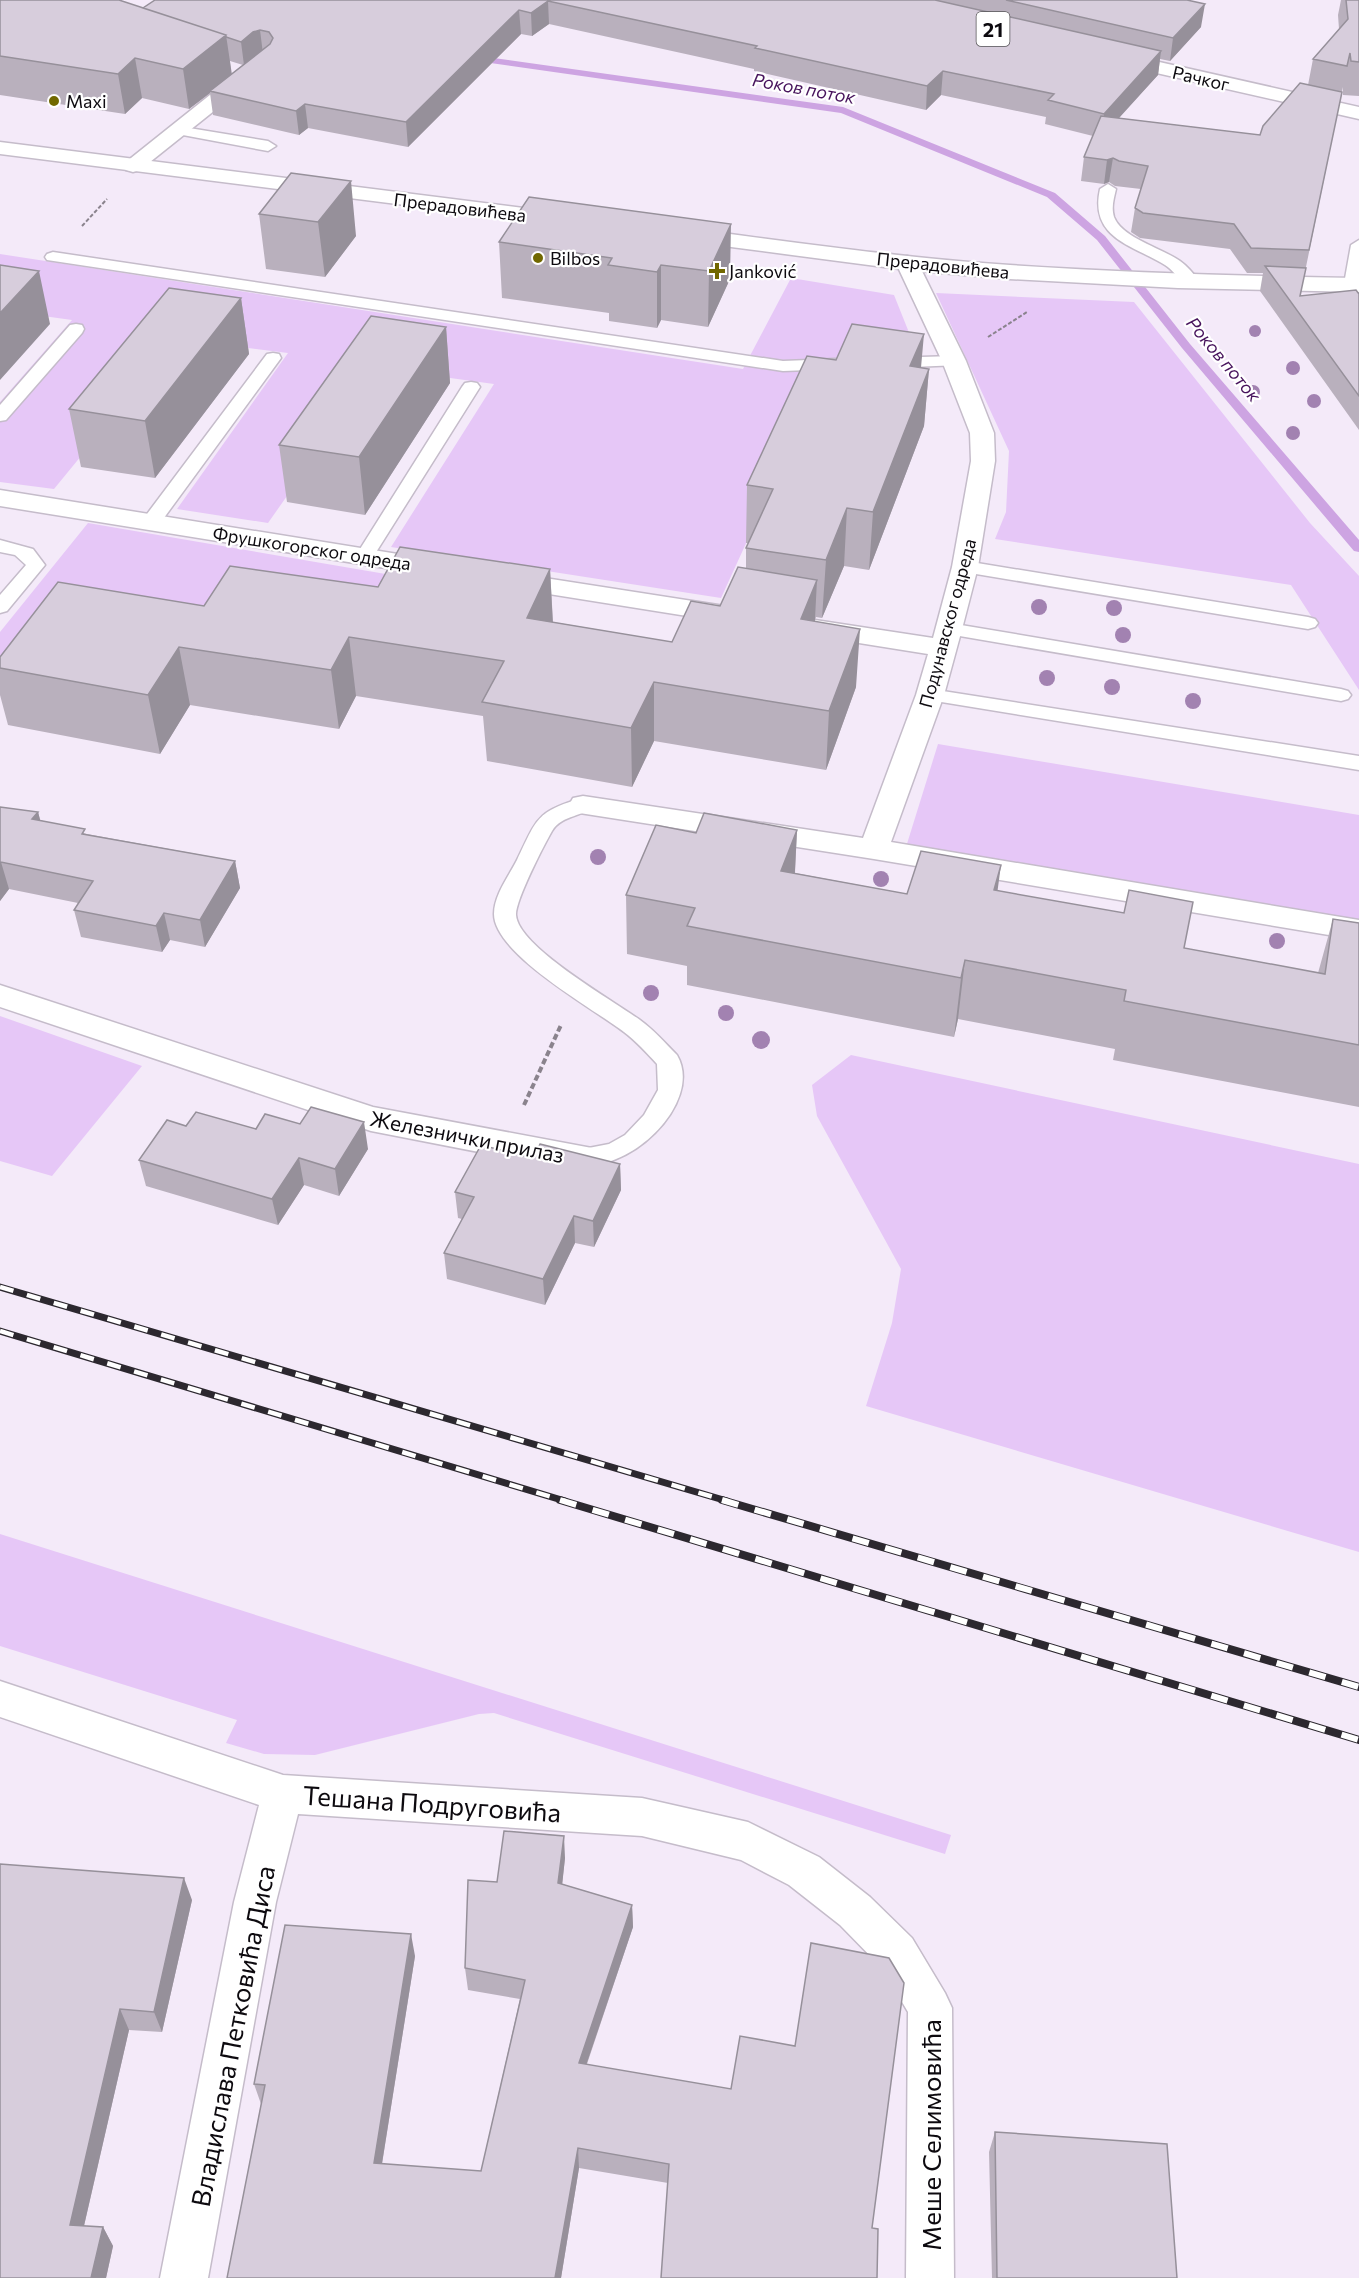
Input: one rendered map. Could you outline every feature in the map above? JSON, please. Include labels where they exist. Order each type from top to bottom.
[{"type":"street","name":"Рачког","points":[[1095,54],[1359,113]]},
{"type":"street","points":[[134,166],[256,68]]},
{"type":"street","name":"Прерадовићева","points":[[0,148],[578,221]]},
{"type":"street","name":"Прерадовићева","points":[[660,232],[907,263],[1072,276],[1184,281],[1357,284]]},
{"type":"street","name":"Подунавског одреда","points":[[874,849],[930,695],[946,639],[965,567],[983,461],[982,433],[954,361],[907,263]]},
{"type":"street","name":"Фрушкогорског одреда","points":[[0,498],[754,618]]},
{"type":"street","points":[[790,624],[946,639]]},
{"type":"street","points":[[583,806],[874,849],[1359,930]]},
{"type":"street","name":"Железнички прилаз","points":[[0,996],[371,1119],[505,1146],[582,1157]]},
{"type":"street","name":"Тешана Подруговића","points":[[0,1699],[283,1794],[642,1816],[748,1842],[804,1871],[855,1911]]},
{"type":"street","name":"Владислава Петковића Диса","points":[[184,2278],[255,1902],[283,1794]]},
{"type":"street","name":"Меше Селимовића","points":[[855,1911],[897,1953],[930,2008],[930,2278]]},
{"type":"lane","points":[[227,67],[256,68]]},
{"type":"lane","points":[[177,130],[268,146]]},
{"type":"lane","points":[[1108,189],[1104,208],[1110,225],[1138,245],[1175,265],[1184,281]]},
{"type":"lane","points":[[1357,284],[1359,245]]},
{"type":"lane","points":[[52,257],[783,366],[852,364]]},
{"type":"lane","points":[[0,416],[76,329]]},
{"type":"lane","points":[[151,522],[273,358]]},
{"type":"lane","points":[[874,363],[954,361]]},
{"type":"lane","points":[[364,557],[471,387]]},
{"type":"lane","points":[[0,546],[21,550],[33,557],[36,566],[0,607]]},
{"type":"lane","points":[[965,567],[1308,623]]},
{"type":"lane","points":[[946,639],[1341,695]]},
{"type":"lane","points":[[930,695],[1359,763]]},
{"type":"lane","name":"Железнички прилаз","points":[[582,1157],[614,1152],[633,1141],[653,1121],[670,1090],[669,1061],[634,1027],[545,967],[510,931],[504,917],[508,900],[548,818],[563,810],[583,806]]},
{"type":"path","points":[[52,257],[110,196]]},
{"type":"path","points":[[988,337],[1028,311]]},
{"type":"path","points":[[505,1146],[578,989]]},
{"type":"shaded area","points":[[0,254],[743,369],[791,278],[894,295],[924,370],[824,373],[721,598],[391,547],[494,384],[377,368],[268,523],[177,509],[288,353],[177,339],[54,489],[0,482],[0,402],[72,320],[0,310]]},
{"type":"shaded area","points":[[936,293],[1134,302],[1310,523],[1359,576],[1359,690],[1291,585],[995,539],[1006,512],[1009,451]]},
{"type":"shaded area","points":[[88,523],[409,578],[376,634],[51,627],[0,696],[0,632]]},
{"type":"shaded area","points":[[938,744],[1359,815],[1359,923],[906,847]]},
{"type":"shaded area","points":[[0,1016],[142,1066],[52,1176],[0,1161]]},
{"type":"shaded area","points":[[851,1055],[1359,1164],[1359,1552],[866,1406],[892,1323],[901,1269],[817,1116],[812,1085]]},
{"type":"shaded area","points":[[0,1534],[951,1835],[945,1854],[494,1713],[479,1714],[315,1755],[264,1754],[226,1743],[237,1720],[0,1646]]},
{"type":"building","points":[[0,0],[119,0],[226,35],[183,69],[135,58],[118,74],[0,56]]},
{"type":"building","points":[[155,0],[935,0],[1161,51],[1104,114],[1048,100],[1054,94],[943,71],[927,86],[755,48],[757,46],[548,1],[531,13],[519,10],[406,122],[305,104],[296,111],[210,91],[270,44],[273,38],[269,32],[260,30],[253,32],[241,42],[143,8]]},
{"type":"building","points":[[1006,0],[1187,0],[1205,4],[1173,38]]},
{"type":"building","points":[[1346,0],[1359,0],[1359,62],[1351,61],[1350,53],[1347,66],[1313,59],[1348,19]]},
{"type":"building","points":[[1300,83],[1342,92],[1309,250],[1251,248],[1234,224],[1143,213],[1135,208],[1148,166],[1113,158],[1107,160],[1084,157],[1101,116],[1260,135],[1263,126]]},
{"type":"building","points":[[291,173],[351,181],[318,222],[259,214]]},
{"type":"building","points":[[529,197],[731,224],[709,271],[661,265],[657,272],[608,265],[612,258],[499,242]]},
{"type":"building","points":[[0,265],[39,271],[0,313]]},
{"type":"building","points":[[1265,266],[1306,268],[1300,296],[1356,290],[1359,294],[1359,396]]},
{"type":"building","points":[[169,288],[241,298],[145,421],[69,409]]},
{"type":"building","points":[[371,316],[446,327],[359,457],[279,445]]},
{"type":"building","points":[[852,324],[924,334],[910,366],[929,369],[873,512],[847,508],[826,560],[746,548],[773,489],[747,485],[807,356],[836,360]]},
{"type":"building","points":[[400,547],[550,569],[527,618],[672,642],[691,601],[720,606],[738,567],[817,580],[801,619],[860,629],[829,711],[654,682],[631,728],[482,702],[504,661],[349,637],[331,670],[179,647],[148,695],[0,668],[0,657],[58,582],[204,606],[230,566],[378,587]]},
{"type":"building","points":[[0,807],[38,812],[32,819],[85,829],[82,834],[235,861],[200,920],[164,913],[156,926],[74,910],[93,881],[1,862],[0,864]]},
{"type":"building","points":[[704,813],[797,830],[781,871],[907,894],[921,851],[1001,865],[994,890],[1124,913],[1129,890],[1193,902],[1184,948],[1325,974],[1333,919],[1359,923],[1359,1045],[1124,1001],[1126,990],[965,960],[961,978],[687,926],[695,908],[626,895],[656,825],[696,833]]},
{"type":"building","points":[[311,1107],[364,1122],[335,1169],[299,1158],[272,1199],[139,1160],[167,1120],[186,1126],[196,1112],[256,1129],[265,1114],[300,1124]]},
{"type":"building","points":[[540,1144],[620,1164],[593,1221],[574,1216],[543,1279],[444,1253],[474,1197],[455,1192],[481,1145],[533,1158]]},
{"type":"building","points":[[504,1831],[564,1836],[558,1883],[632,1905],[579,2063],[731,2089],[740,2036],[795,2046],[811,1943],[889,1958],[904,1983],[872,2228],[878,2229],[877,2278],[661,2278],[669,2164],[578,2148],[555,2278],[227,2278],[265,2085],[254,2084],[285,1925],[411,1934],[374,2163],[481,2171],[525,1980],[465,1968],[468,1880],[497,1882]]},
{"type":"building","points":[[0,1864],[184,1878],[154,2012],[120,2009],[70,2225],[103,2227],[91,2278],[0,2278]]},
{"type":"building","points":[[995,2132],[1167,2144],[1177,2278],[997,2278]]},
{"type":"waterway","name":"Роков поток","points":[[472,58],[843,110],[1051,195],[1101,238],[1186,346],[1359,548]]},
{"type":"railway","points":[[0,1287],[727,1501]]},
{"type":"railway","points":[[0,1331],[565,1501]]},
{"type":"railway","points":[[560,1500],[1359,1740]]},
{"type":"railway","points":[[722,1500],[1359,1687]]},
{"type":"place","name":"Maxi","points":[[54,101]]},
{"type":"place","name":"Bilbos","points":[[538,258]]},
{"type":"place","name":"Janković","points":[[717,271]]}]
